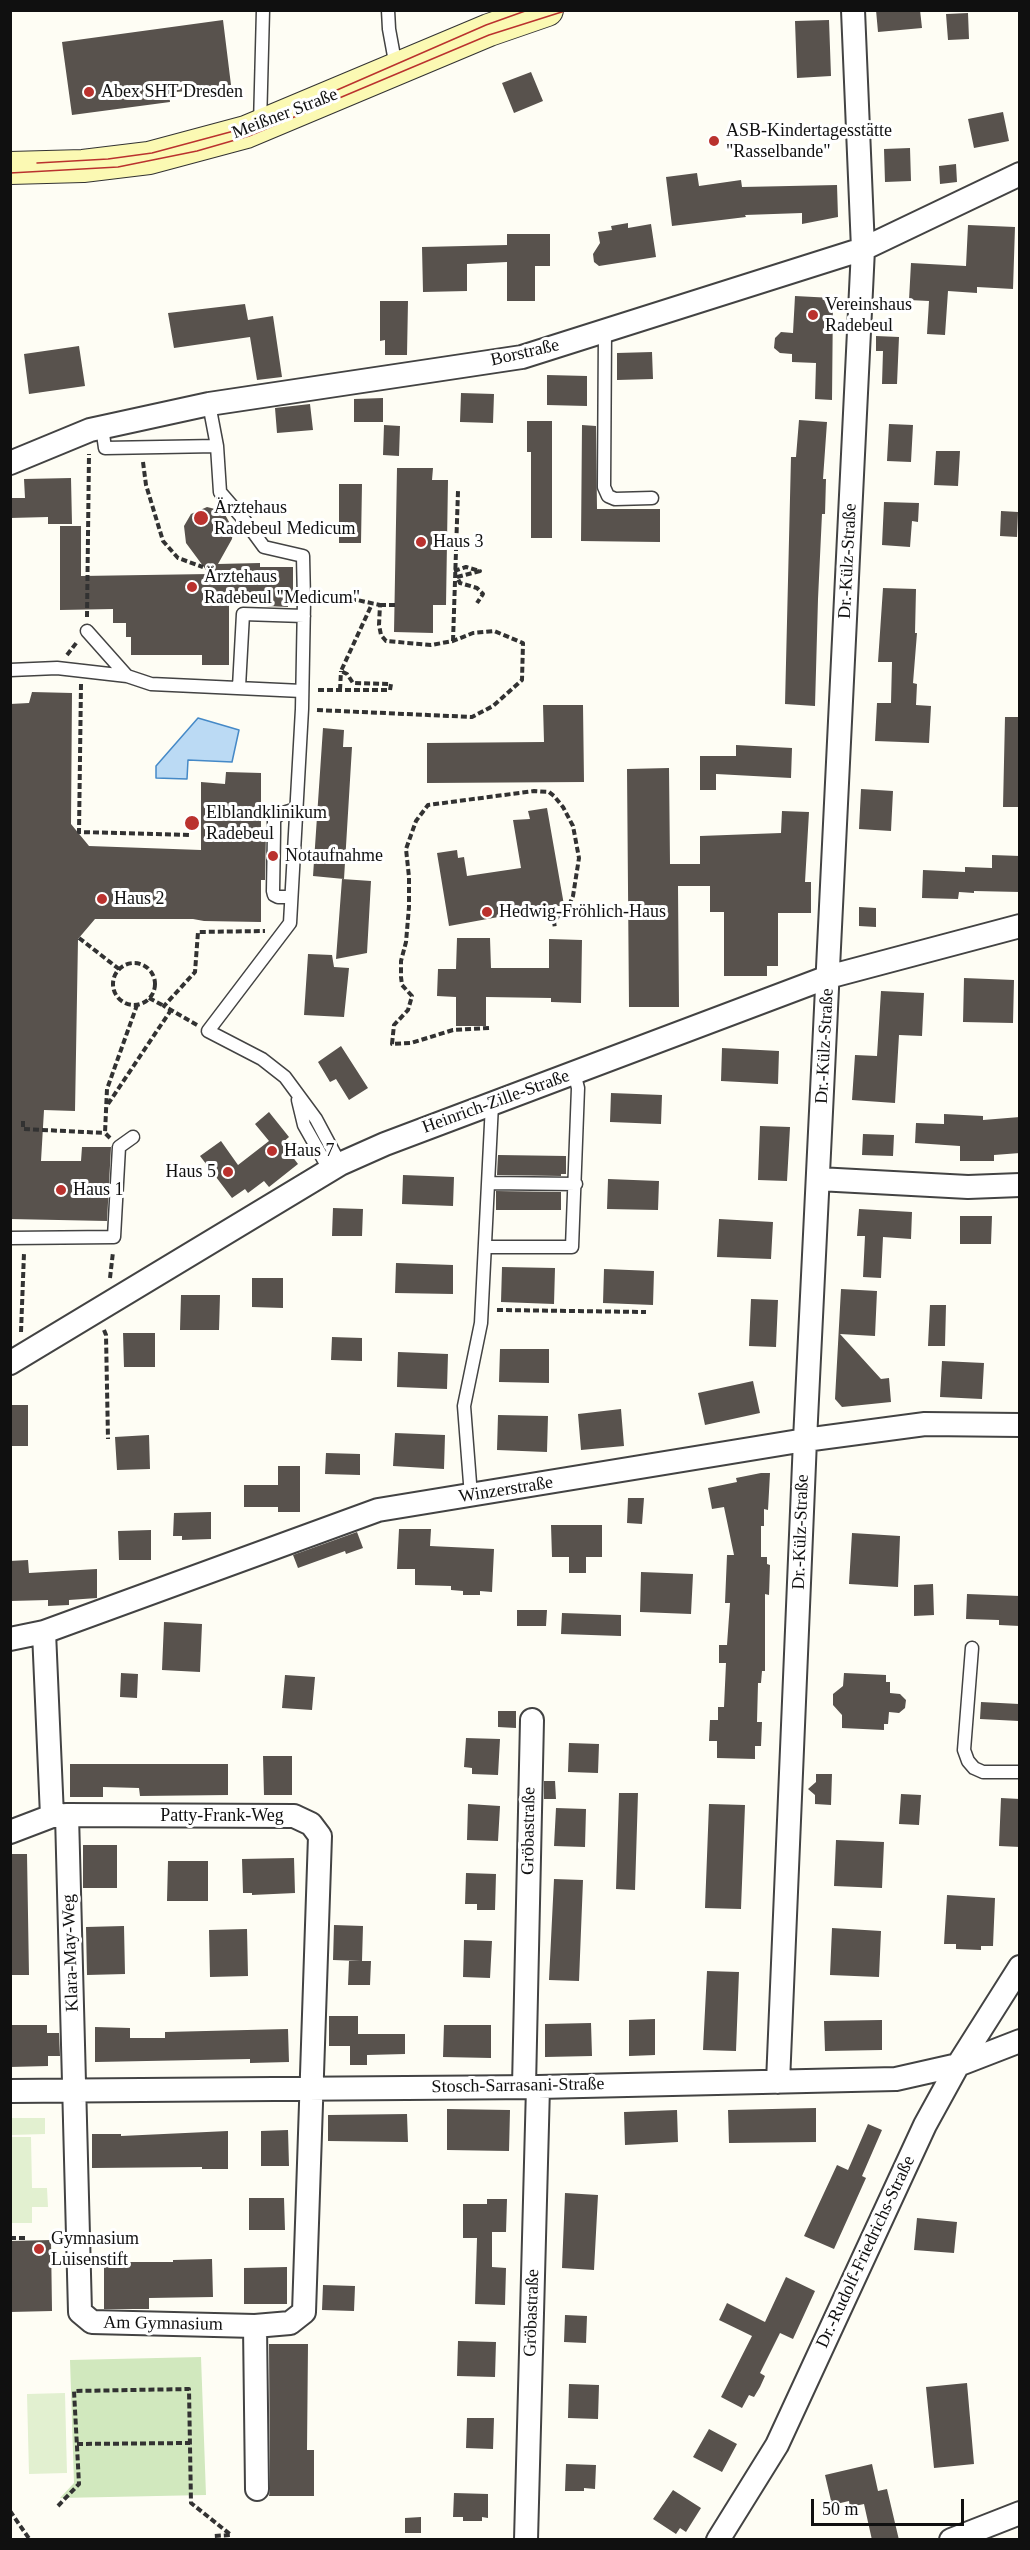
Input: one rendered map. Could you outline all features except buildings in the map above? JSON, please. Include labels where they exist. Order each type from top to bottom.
[{"type":"main road","name":"Meißner Straße","points":[[10,168],[83,166],[149,158],[260,126],[489,30],[548,10]]},
{"type":"street","name":"Dr.-Külz-Straße","points":[[778,2082],[805,1440],[863,249],[853,10]]},
{"type":"street","name":"Borstraße","points":[[10,463],[96,428],[209,404],[522,357],[863,249],[1020,174]]},
{"type":"street","name":"Heinrich-Zille-Straße","points":[[15,1361],[335,1168],[385,1144],[828,977],[1020,926]]},
{"type":"street","points":[[818,1179],[968,1187],[1020,1185]]},
{"type":"street","name":"Winzerstraße","points":[[10,1639],[44,1632],[378,1510],[805,1440],[925,1424],[1020,1425]]},
{"type":"street","name":"Klara-May-Weg","points":[[44,1632],[60,1815],[75,2090]]},
{"type":"street","name":"Gröbastraße","points":[[526,2540],[532,1720]]},
{"type":"street","name":"Patty-Frank-Weg","points":[[10,1832],[60,1815],[294,1816],[311,1824],[320,1836],[322,1850],[311,2088]]},
{"type":"street","name":"Dr.-Rudolf-Friedrichs-Straße","points":[[717,2540],[777,2445],[925,2125],[958,2065],[1020,1967]]},
{"type":"street","name":"Stosch-Sarrasani-Straße","points":[[10,2091],[531,2087],[896,2079],[958,2065],[1020,2041]]},
{"type":"street","name":"Am Gymnasium","points":[[75,2090],[80,2312],[92,2322],[255,2326],[291,2323],[304,2312],[311,2088]]},
{"type":"street","points":[[255,2326],[257,2489]]},
{"type":"street","points":[[951,2540],[1020,2513]]},
{"type":"lane","points":[[260,126],[264,10]]},
{"type":"lane","points":[[388,10],[388,29],[397,69]]},
{"type":"lane","points":[[604,331],[604,487],[609,496],[615,500],[652,498]]},
{"type":"lane","points":[[209,404],[217,446],[220,492],[264,547],[303,556],[304,616],[302,709],[290,922],[287,929],[208,1031],[262,1059],[285,1077],[297,1096],[304,1125],[335,1168]]},
{"type":"lane","points":[[96,428],[105,448],[217,446]]},
{"type":"lane","points":[[239,687],[243,614],[304,616]]},
{"type":"lane","points":[[87,631],[127,676]]},
{"type":"lane","points":[[10,670],[57,668],[127,676],[151,684],[302,691]]},
{"type":"lane","points":[[291,897],[274,895],[273,832],[274,819],[280,814],[296,810]]},
{"type":"lane","points":[[485,1247],[572,1247],[578,1088],[574,1073]]},
{"type":"lane","points":[[471,1496],[464,1406],[481,1323],[492,1104]]},
{"type":"lane","points":[[10,1238],[114,1237],[118,1147],[133,1137]]},
{"type":"lane","points":[[488,1183],[576,1184]]},
{"type":"lane","points":[[972,1648],[964,1750],[968,1761],[974,1768],[983,1772],[1020,1772]]},
{"type":"path","points":[[57,668],[87,631],[96,428]]},
{"type":"path","points":[[140,447],[146,485],[163,541],[178,558],[203,567]]},
{"type":"path","points":[[453,641],[458,491]]},
{"type":"path","points":[[454,571],[466,567],[480,570],[457,577],[460,583],[477,588],[483,594],[477,603]]},
{"type":"path","points":[[304,601],[357,600],[380,605],[395,605]]},
{"type":"path","points":[[340,690],[341,671],[372,603]]},
{"type":"path","points":[[302,709],[472,717],[493,706],[522,680],[523,643],[494,631],[473,633],[453,641],[431,645],[386,641],[381,635],[379,625],[380,605]]},
{"type":"path","points":[[81,670],[79,832],[191,835]]},
{"type":"path","points":[[302,691],[390,690],[391,684],[353,683],[347,674],[341,671]]},
{"type":"path","points":[[489,1028],[453,1030],[411,1043],[392,1044],[394,1025],[408,1010],[412,996],[402,985],[401,977],[401,961],[409,908],[406,849],[416,821],[428,805],[534,791],[549,792],[560,802],[573,826],[579,852],[579,867],[573,896],[570,903],[554,921],[555,929]]},
{"type":"path","points":[[164,1006],[195,972],[198,932],[287,929]]},
{"type":"path","points":[[79,938],[119,969]]},
{"type":"path","points":[[129,963],[136,963],[151,972],[155,985],[149,998],[137,1005],[128,1005],[116,996],[112,982],[119,969],[129,963]]},
{"type":"path","points":[[149,998],[208,1031]]},
{"type":"path","points":[[105,1133],[107,1089],[137,1005]]},
{"type":"path","points":[[106,1106],[171,1010]]},
{"type":"path","points":[[23,1121],[23,1129],[105,1133],[118,1147]]},
{"type":"path","points":[[46,1138],[47,1130]]},
{"type":"path","points":[[108,1439],[106,1335],[102,1310],[114,1237]]},
{"type":"path","points":[[15,1361],[24,1238]]},
{"type":"path","points":[[480,1310],[646,1312]]},
{"type":"path","points":[[10,2238],[27,2238]]},
{"type":"path","points":[[58,2506],[79,2484],[74,2391],[189,2389],[191,2503],[231,2535],[214,2536],[214,2540]]},
{"type":"path","points":[[77,2444],[190,2443]]},
{"type":"path","points":[[10,2511],[30,2540]]},
{"type":"green space","points":[[11,2118],[45,2118],[45,2134],[11,2135]]},
{"type":"green space","points":[[10,2137],[31,2137],[32,2188],[47,2188],[48,2207],[32,2207],[32,2223],[11,2223]]},
{"type":"green space","points":[[201,2357],[206,2495],[60,2498],[74,2483],[70,2360]]},
{"type":"green space","points":[[65,2393],[67,2473],[29,2474],[27,2394]]},
{"type":"water","points":[[198,718],[239,730],[232,762],[188,760],[187,779],[156,778],[156,766]]},
{"type":"tram line","points":[[321,97],[486,25],[528,10]]},
{"type":"tram line","points":[[10,173],[118,167],[197,151],[249,136],[489,35],[568,10]]},
{"type":"tram line","points":[[37,163],[108,159],[152,153],[245,128],[271,118]]},
{"type":"place","name":"Abex SHT Dresden","points":[[89,92]]},
{"type":"place","name":"ASB-Kindertagesstätte \"Rasselbande\"","points":[[714,141]]},
{"type":"place","name":"Vereinshaus Radebeul","points":[[813,315]]},
{"type":"place","name":"Ärztehaus Radebeul Medicum","points":[[201,518]]},
{"type":"place","name":"Haus 3","points":[[421,542]]},
{"type":"place","name":"Ärztehaus Radebeul \"Medicum\"","points":[[192,587]]},
{"type":"place","name":"Elblandklinikum Radebeul","points":[[192,823]]},
{"type":"place","name":"Notaufnahme","points":[[273,856]]},
{"type":"place","name":"Haus 2","points":[[102,899]]},
{"type":"place","name":"Hedwig-Fröhlich-Haus","points":[[487,912]]},
{"type":"place","name":"Haus 7","points":[[272,1151]]},
{"type":"place","name":"Haus 5","points":[[228,1172]]},
{"type":"place","name":"Haus 1","points":[[61,1190]]},
{"type":"place","name":"Gymnasium Luisenstift","points":[[39,2249]]}]
